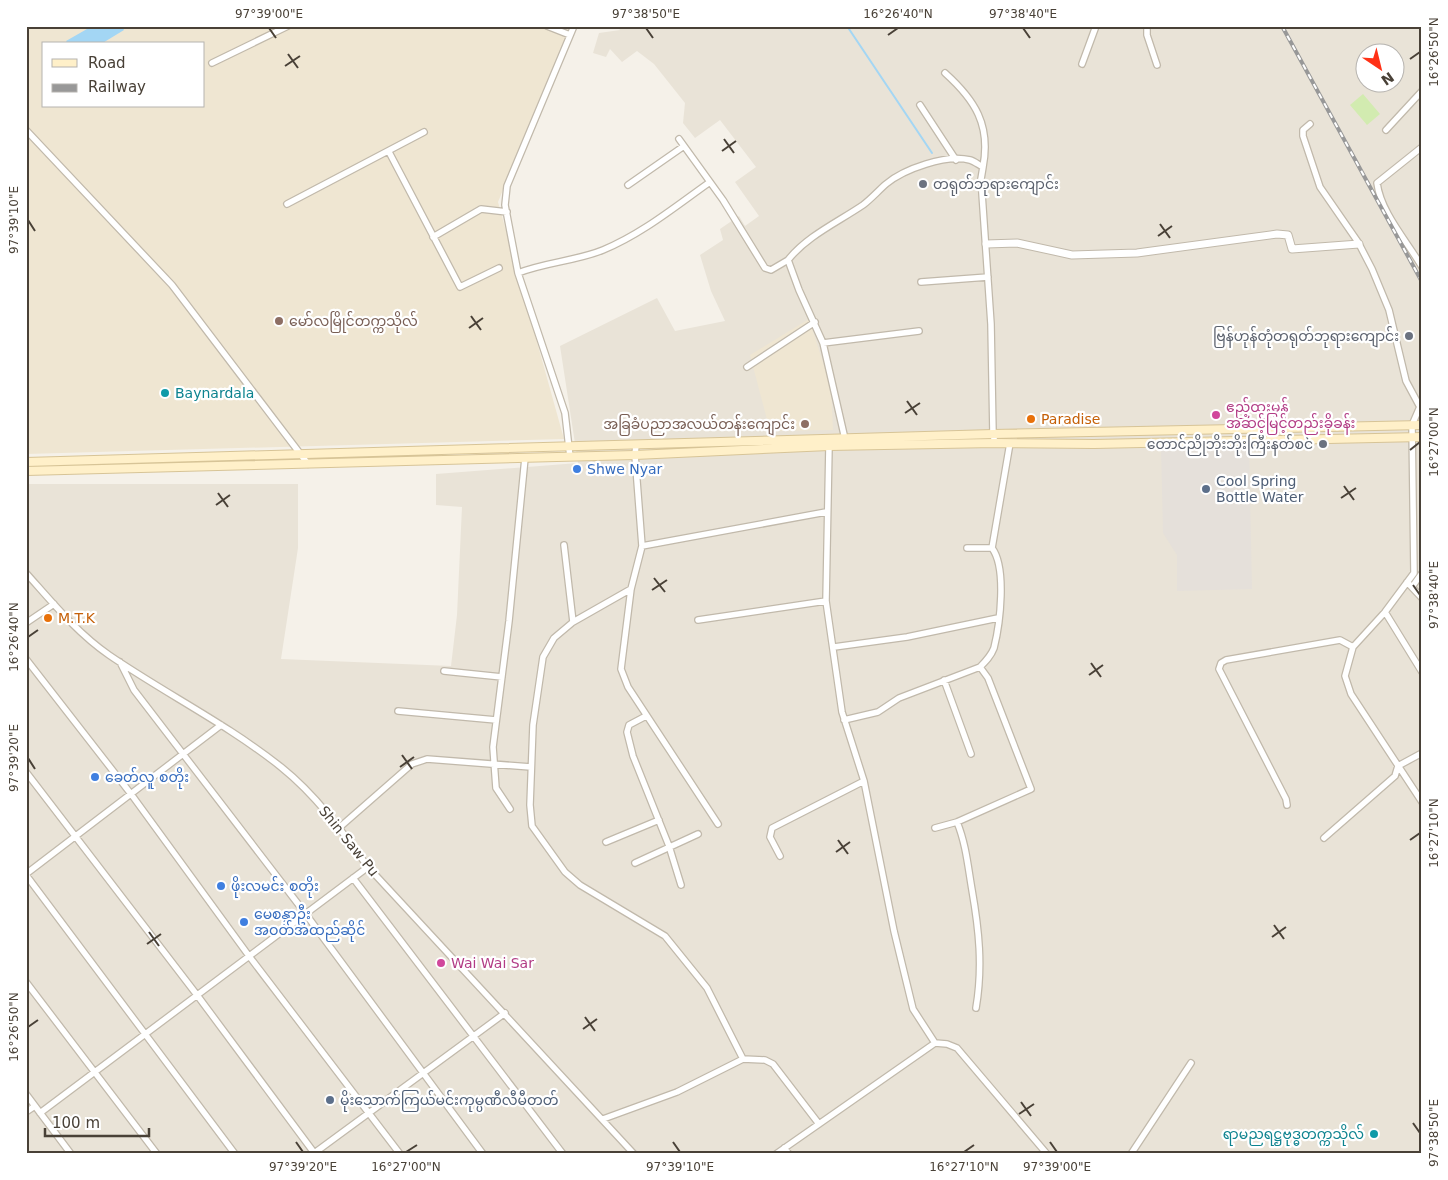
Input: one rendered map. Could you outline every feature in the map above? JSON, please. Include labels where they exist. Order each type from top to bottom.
[{"type":"main road","points":[[26,462],[569,448],[993,434],[1422,425]]},
{"type":"main road","points":[[26,471],[635,455],[829,446],[995,443],[1094,444],[1422,436]]},
{"type":"main road","points":[[178,457],[179,468]]},
{"type":"street","points":[[212,63],[288,26]]},
{"type":"street","points":[[548,26],[570,35]]},
{"type":"street","points":[[570,457],[565,413],[518,273],[505,205],[508,186],[574,26]]},
{"type":"street","points":[[1082,64],[1096,26]]},
{"type":"street","points":[[1147,26],[1157,65]]},
{"type":"street","points":[[945,73],[965,91],[979,114],[987,141],[981,179],[988,277],[993,434],[995,443]]},
{"type":"street","points":[[1386,130],[1422,91]]},
{"type":"street","points":[[920,105],[956,160]]},
{"type":"street","points":[[1310,124],[1303,130],[1303,136],[1320,187],[1359,244],[1389,310],[1406,381],[1421,405],[1412,425],[1414,574],[1385,612],[1353,647],[1345,676],[1351,694],[1422,802]]},
{"type":"street","points":[[26,130],[172,285],[308,464]]},
{"type":"street","points":[[287,204],[424,132]]},
{"type":"street","points":[[678,138],[710,182],[764,268],[771,270],[788,260],[807,242],[864,204],[887,183],[905,173],[926,164],[956,160],[970,160],[983,167]]},
{"type":"street","points":[[628,185],[684,146]]},
{"type":"street","points":[[1422,147],[1377,183],[1387,212],[1422,268]]},
{"type":"street","points":[[388,152],[460,287],[499,268]]},
{"type":"street","points":[[518,273],[537,266],[576,258],[633,236],[710,182]]},
{"type":"street","points":[[433,237],[481,209],[506,212]]},
{"type":"street","points":[[986,244],[1017,244],[1072,255],[1137,253],[1277,234],[1288,235],[1292,249],[1359,244]]},
{"type":"street","points":[[788,260],[799,290],[823,343],[844,440]]},
{"type":"street","points":[[921,282],[988,277]]},
{"type":"street","points":[[747,367],[815,322]]},
{"type":"street","points":[[823,343],[919,331]]},
{"type":"street","points":[[844,720],[878,712],[899,698],[980,667],[988,659],[994,648],[1002,581],[999,562],[992,548],[1010,443]]},
{"type":"street","points":[[636,445],[635,455],[642,546],[631,589],[621,668],[628,687],[646,716],[718,824]]},
{"type":"street","points":[[829,446],[826,512],[826,601],[844,720],[864,781],[894,930],[913,1010],[935,1043]]},
{"type":"street","points":[[510,808],[496,788],[493,764],[496,720],[525,458]]},
{"type":"street","points":[[642,546],[826,512]]},
{"type":"street","points":[[564,545],[573,622]]},
{"type":"street","points":[[967,548],[992,548]]},
{"type":"street","name":"Shin Saw Pu","points":[[26,573],[79,631],[120,662],[221,725],[281,767],[311,794],[340,827],[368,866],[634,1154]]},
{"type":"street","points":[[1412,587],[1422,573]]},
{"type":"street","points":[[1407,582],[1422,598]]},
{"type":"street","points":[[631,589],[573,622],[554,638],[543,657],[533,725],[531,767],[530,805],[535,832],[565,872],[580,885],[665,936],[707,988],[743,1059]]},
{"type":"street","points":[[698,620],[826,601]]},
{"type":"street","points":[[26,623],[54,604]]},
{"type":"street","points":[[1385,612],[1422,672]]},
{"type":"street","points":[[834,648],[907,637],[998,618]]},
{"type":"street","points":[[1287,805],[1286,799],[1219,669],[1221,663],[1226,660],[1340,640],[1353,647]]},
{"type":"street","points":[[26,659],[131,794],[249,956],[370,1112],[400,1154]]},
{"type":"street","points":[[120,662],[134,690],[305,913],[484,1154]]},
{"type":"street","points":[[935,828],[957,822],[1031,789],[988,678],[980,667]]},
{"type":"street","points":[[444,671],[502,677]]},
{"type":"street","points":[[944,680],[971,754]]},
{"type":"street","points":[[398,711],[496,720]]},
{"type":"street","points":[[646,716],[629,726],[627,732],[633,756],[670,846],[681,885]]},
{"type":"street","points":[[221,725],[26,875],[235,1154]]},
{"type":"street","points":[[1324,838],[1395,776],[1398,766],[1422,752]]},
{"type":"street","points":[[340,827],[412,764],[426,759],[531,767]]},
{"type":"street","points":[[26,772],[197,995],[314,1153],[505,1013]]},
{"type":"street","points":[[780,856],[770,837],[772,828],[864,781]]},
{"type":"street","points":[[606,842],[659,820]]},
{"type":"street","points":[[957,822],[966,851],[978,923],[980,972],[976,1008]]},
{"type":"street","points":[[635,863],[698,834]]},
{"type":"street","points":[[40,1113],[368,866]]},
{"type":"street","points":[[353,878],[563,1154]]},
{"type":"street","points":[[26,982],[157,1154]]},
{"type":"street","points":[[776,1154],[935,1043],[947,1044],[957,1048],[1047,1154]]},
{"type":"street","points":[[603,1119],[677,1092],[743,1059],[765,1060],[773,1064],[819,1124]]},
{"type":"street","points":[[1131,1154],[1191,1063]]},
{"type":"street","points":[[26,1094],[71,1154]]},
{"type":"street","points":[[26,1112],[35,1106]]},
{"type":"street","points":[[784,1148],[789,1154]]},
{"type":"shaded area","name":"မော်လမြိုင်တက္ကသိုလ်","points":[[26,26],[570,26],[498,202],[564,439],[26,454]]},
{"type":"shaded area","points":[[617,26],[1422,26],[1422,1154],[26,1154],[26,484],[298,484],[298,548],[281,659],[451,666],[457,615],[462,507],[436,505],[436,474],[578,463],[560,346],[657,298],[675,331],[725,321],[711,291],[700,255],[723,240],[720,229],[739,216],[745,226],[759,216],[735,182],[756,167],[720,120],[695,138],[683,123],[685,103],[654,64],[637,51],[622,62],[610,49],[606,57],[593,53],[599,33],[620,30]]},
{"type":"shaded area","points":[[809,319],[831,388],[833,430],[770,431],[750,355]]},
{"type":"shaded area","name":"Cool Spring Bottle Water","points":[[1249,443],[1252,589],[1177,591],[1177,555],[1163,533],[1161,446]]},
{"type":"green space","points":[[1363,94],[1380,114],[1367,125],[1350,105]]},
{"type":"water","points":[[86,26],[122,26],[124,30],[104,42],[66,41],[87,29]]},
{"type":"waterway","points":[[847,26],[932,153]]},
{"type":"railway","points":[[1282,26],[1422,282]]},
{"type":"place","name":"တရုတ်ဘုရားကျောင်း","points":[[923,184]]},
{"type":"place","name":"မော်လမြိုင်တက္ကသိုလ်","points":[[279,321]]},
{"type":"place","name":"ဗြန်ဟုန်တုံတရုတ်ဘုရားကျောင်း","points":[[1409,336]]},
{"type":"place","name":"Baynardala","points":[[165,393]]},
{"type":"place","name":"ဧည့်ထူးမွန် အဆင့်မြင့်တည်းခိုခန်း","points":[[1216,415]]},
{"type":"place","name":"Paradise","points":[[1031,419]]},
{"type":"place","name":"အခြခံပညာအလယ်တန်းကျောင်း","points":[[805,424]]},
{"type":"place","name":"တောင်ညိုဘိုးဘိုးကြီးနတ်စင်","points":[[1323,444]]},
{"type":"place","name":"Shwe Nyar","points":[[577,469]]},
{"type":"place","name":"Cool Spring Bottle Water","points":[[1206,489]]},
{"type":"place","name":"M.T.K","points":[[48,618]]},
{"type":"place","name":"ခေတ်လူ စတိုး","points":[[95,777]]},
{"type":"place","name":"ဖိုးလမင်း စတိုး","points":[[221,886]]},
{"type":"place","name":"မေစန္ဒာဦး အဝတ်အထည်ဆိုင်","points":[[244,922]]},
{"type":"place","name":"Wai Wai Sar","points":[[441,963]]},
{"type":"place","name":"မိုးသောက်ကြယ်မင်းကုမ္ပဏီလီမီတတ်","points":[[330,1100]]},
{"type":"place","name":"ရာမညရဋ္ဌဗုဒ္ဓတက္ကသိုလ်","points":[[1374,1134]]}]
